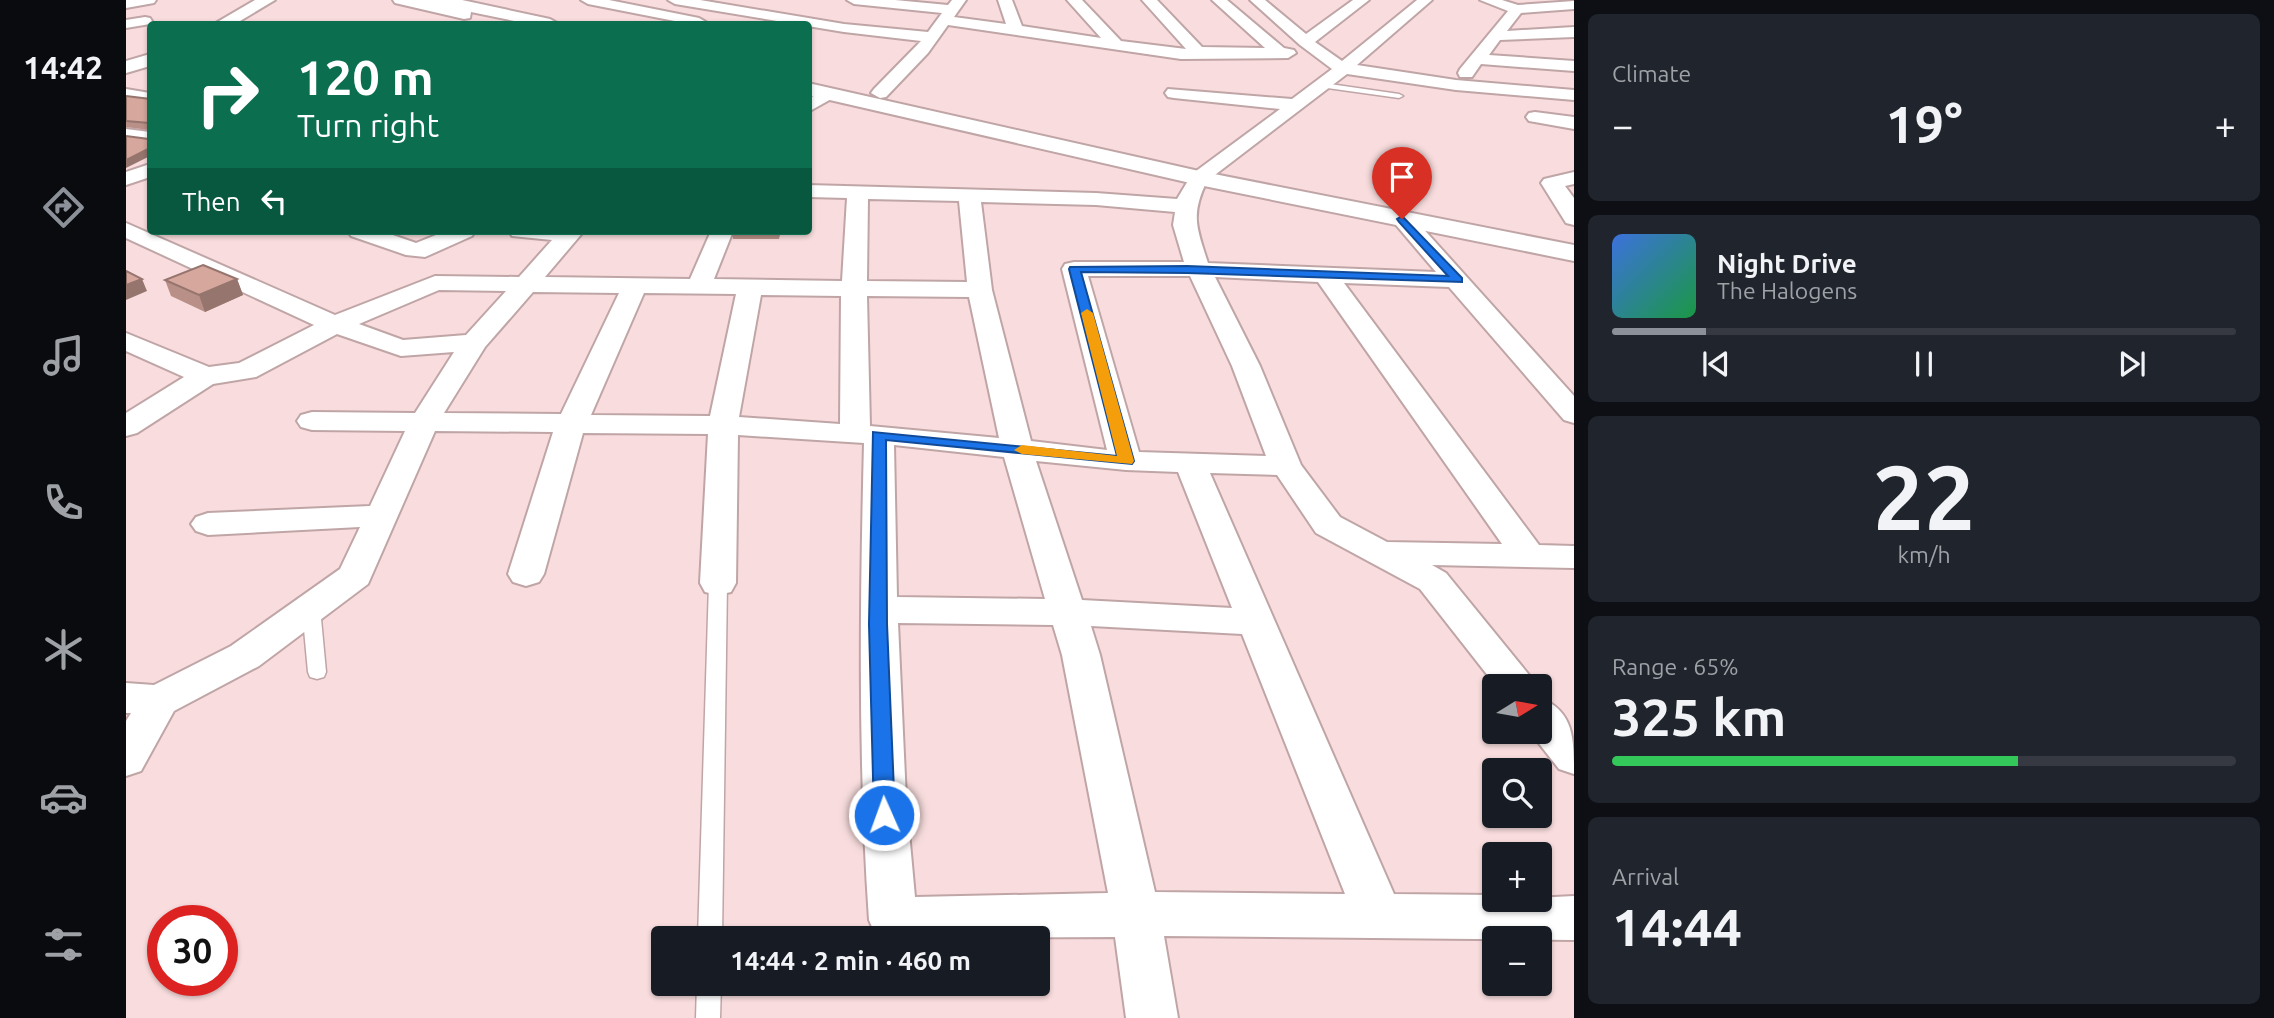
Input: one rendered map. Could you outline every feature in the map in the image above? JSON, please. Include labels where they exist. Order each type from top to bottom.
[{"type":"street","points":[[126,3],[148,0]]},
{"type":"street","points":[[228,21],[267,0]]},
{"type":"street","points":[[401,0],[496,21]]},
{"type":"street","points":[[439,0],[536,21]]},
{"type":"street","points":[[588,0],[679,21]]},
{"type":"street","points":[[675,0],[803,21]]},
{"type":"street","points":[[686,21],[743,0]]},
{"type":"street","points":[[760,0],[815,8]]},
{"type":"street","points":[[854,0],[906,9]]},
{"type":"street","points":[[1005,0],[1016,30]]},
{"type":"street","points":[[1074,0],[1116,45]]},
{"type":"street","points":[[1149,0],[1198,52]]},
{"type":"street","points":[[1219,0],[1280,53]]},
{"type":"street","points":[[1257,0],[1305,42],[1342,68],[1467,72],[1574,80]]},
{"type":"street","points":[[1305,42],[1362,0]]},
{"type":"street","points":[[1425,0],[1323,85],[1205,173],[1186,206],[1184,225],[1199,270],[1246,366],[1286,466],[1328,525],[1433,581],[1508,674]]},
{"type":"street","points":[[1487,0],[1517,9],[1574,5]]},
{"type":"street","points":[[880,32],[906,9]]},
{"type":"street","points":[[1467,72],[1517,9]]},
{"type":"street","points":[[880,93],[926,43],[951,10]]},
{"type":"street","points":[[843,12],[951,10],[1016,30],[1181,54],[1320,54]]},
{"type":"street","points":[[1501,29],[1574,19]]},
{"type":"street","points":[[126,24],[145,21]]},
{"type":"street","points":[[812,22],[880,32],[926,43]]},
{"type":"street","points":[[1501,29],[1574,32]]},
{"type":"street","points":[[866,47],[926,43]]},
{"type":"street","points":[[126,67],[147,61]]},
{"type":"street","points":[[1467,72],[1574,66]]},
{"type":"street","points":[[1467,72],[1574,95]]},
{"type":"street","points":[[126,74],[147,74]]},
{"type":"street","points":[[812,80],[880,93],[1402,219],[1574,253]]},
{"type":"street","points":[[1174,93],[1294,105]]},
{"type":"street","points":[[126,94],[147,98]]},
{"type":"street","points":[[815,97],[1205,173],[1477,223],[1574,237]]},
{"type":"street","points":[[1535,117],[1574,123]]},
{"type":"street","points":[[126,135],[147,138]]},
{"type":"street","points":[[126,179],[147,171]]},
{"type":"street","points":[[1574,178],[1551,183],[1566,202],[1574,218]]},
{"type":"street","points":[[812,191],[1096,199],[1186,206]]},
{"type":"street","points":[[858,192],[854,288],[867,434],[878,610],[886,842],[893,919],[1136,914],[1574,918]]},
{"type":"street","points":[[969,195],[980,290],[1017,449],[1081,655],[1136,914],[1152,1018]]},
{"type":"street","points":[[1402,219],[1574,414]]},
{"type":"street","points":[[126,230],[335,325],[401,348],[474,343]]},
{"type":"street","points":[[371,235],[414,250],[425,250],[456,235]]},
{"type":"street","points":[[126,759],[142,699],[246,656],[355,576],[424,422],[474,343],[569,235]]},
{"type":"street","points":[[699,286],[720,235]]},
{"type":"street","points":[[1126,461],[1074,269],[1199,270],[1458,280]]},
{"type":"street","points":[[1326,275],[1528,555]]},
{"type":"street","points":[[126,427],[206,376],[246,371],[335,325],[435,284],[980,290]]},
{"type":"street","points":[[526,574],[572,424],[635,285]]},
{"type":"street","points":[[718,583],[723,425],[750,287]]},
{"type":"street","points":[[126,341],[206,376]]},
{"type":"street","points":[[312,421],[723,425],[867,434],[1126,461],[1286,466]]},
{"type":"street","points":[[1190,463],[1379,916]]},
{"type":"street","points":[[208,524],[382,516]]},
{"type":"street","points":[[1379,553],[1574,557]]},
{"type":"street","points":[[878,610],[1068,612],[1256,622]]},
{"type":"street","points":[[1552,729],[1574,757]]},
{"type":"lane","points":[[1323,85],[1399,96]]},
{"type":"lane","points":[[710,926],[718,583]]},
{"type":"lane","points":[[311,608],[317,672]]},
{"type":"lane","points":[[708,1018],[709,996]]},
{"type":"building","points":[[126,96],[147,99],[147,123],[126,121]]},
{"type":"building","points":[[126,136],[147,139],[147,150],[126,160]]},
{"type":"building","points":[[203,265],[237,279],[199,295],[165,280]]},
{"type":"building","points":[[126,271],[142,279],[126,285]]},
{"type":"slow traffic","points":[[1022,450],[1126,461],[1087,313]]},
{"type":"route","points":[[884,815],[878,624],[878,435],[1126,461],[1074,269],[1187,270],[1458,280],[1402,219]]}]
